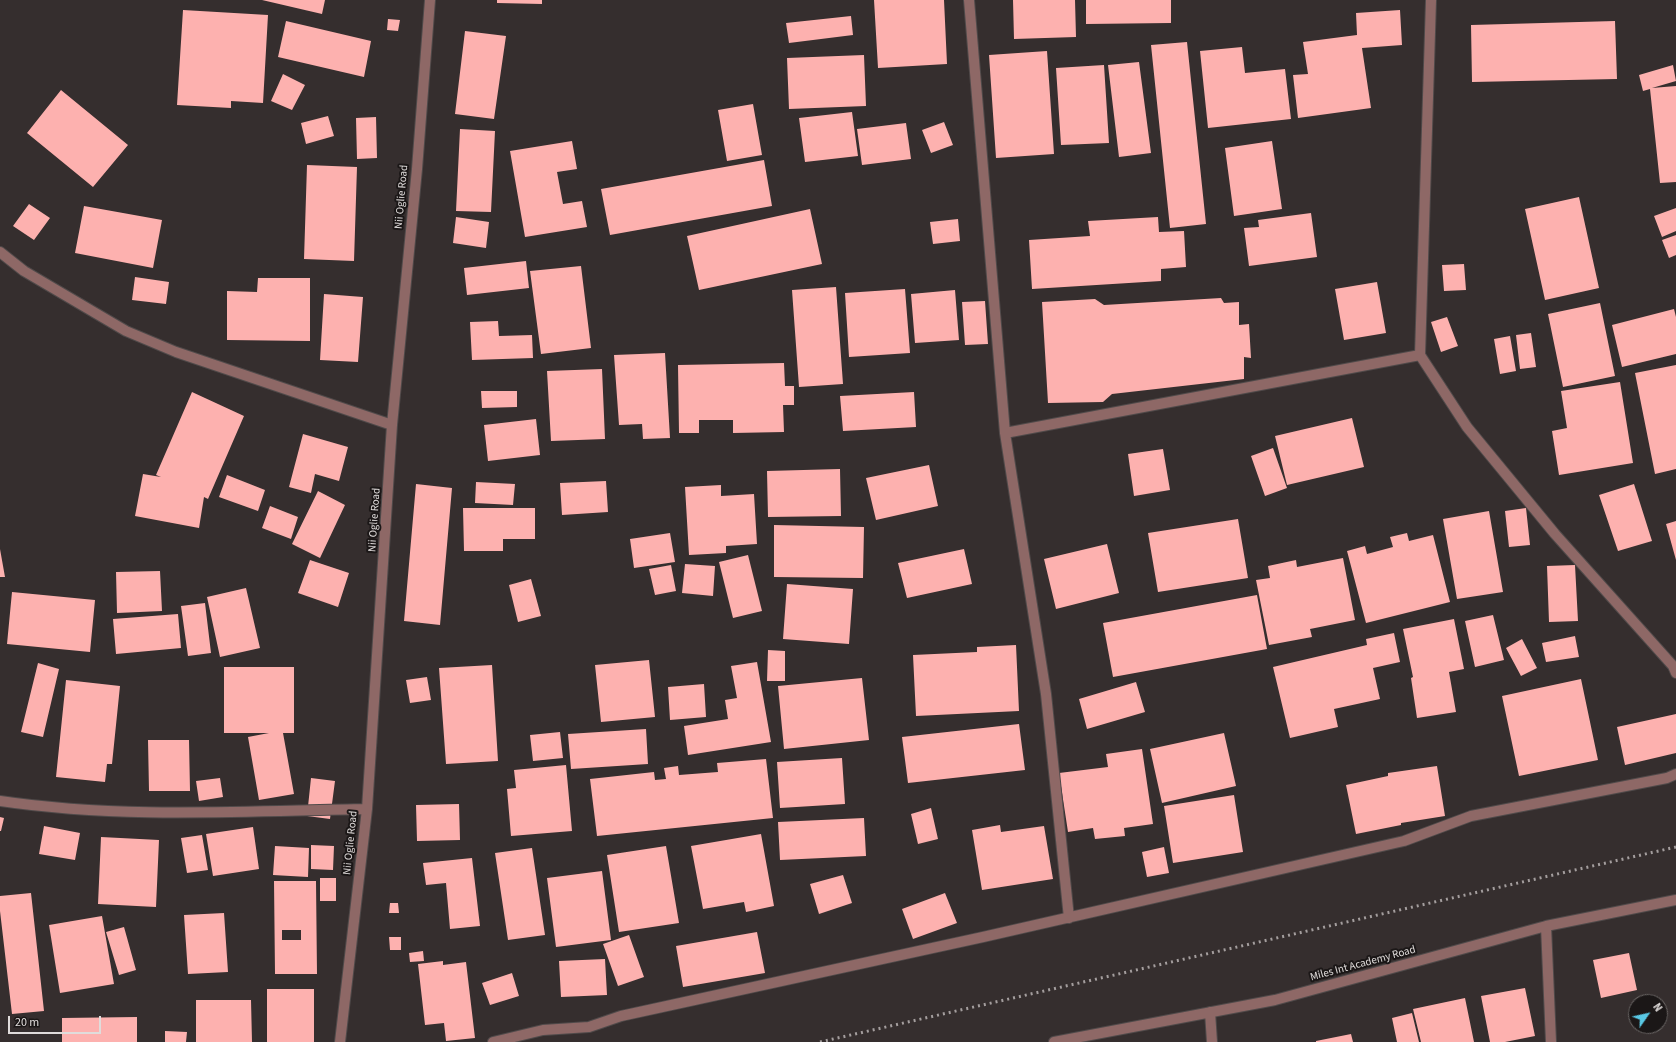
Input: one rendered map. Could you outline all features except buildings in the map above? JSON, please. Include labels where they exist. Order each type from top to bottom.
[{"type":"street","name":"Nii Oglie Road","points":[[340,1042],[367,809],[392,425],[417,169],[430,0]]},
{"type":"street","points":[[969,0],[1005,433],[1046,694],[1069,918]]},
{"type":"street","points":[[1431,0],[1420,355],[1467,427],[1556,534],[1673,666],[1676,673]]},
{"type":"street","points":[[0,252],[24,271],[126,331],[176,352],[392,425]]},
{"type":"street","points":[[1005,433],[1420,355]]},
{"type":"street","points":[[493,1042],[543,1030],[589,1027],[620,1016],[1069,918],[1404,841],[1472,816],[1667,778],[1676,774]]},
{"type":"street","points":[[0,800],[29,805],[137,813],[367,809]]},
{"type":"street","name":"Miles Int Academy Road","points":[[1054,1042],[1275,1000],[1546,926],[1676,900]]},
{"type":"street","points":[[1546,926],[1550,1042]]},
{"type":"street","points":[[1210,1012],[1212,1042]]},
{"type":"railway","points":[[820,1042],[1676,847]]}]
